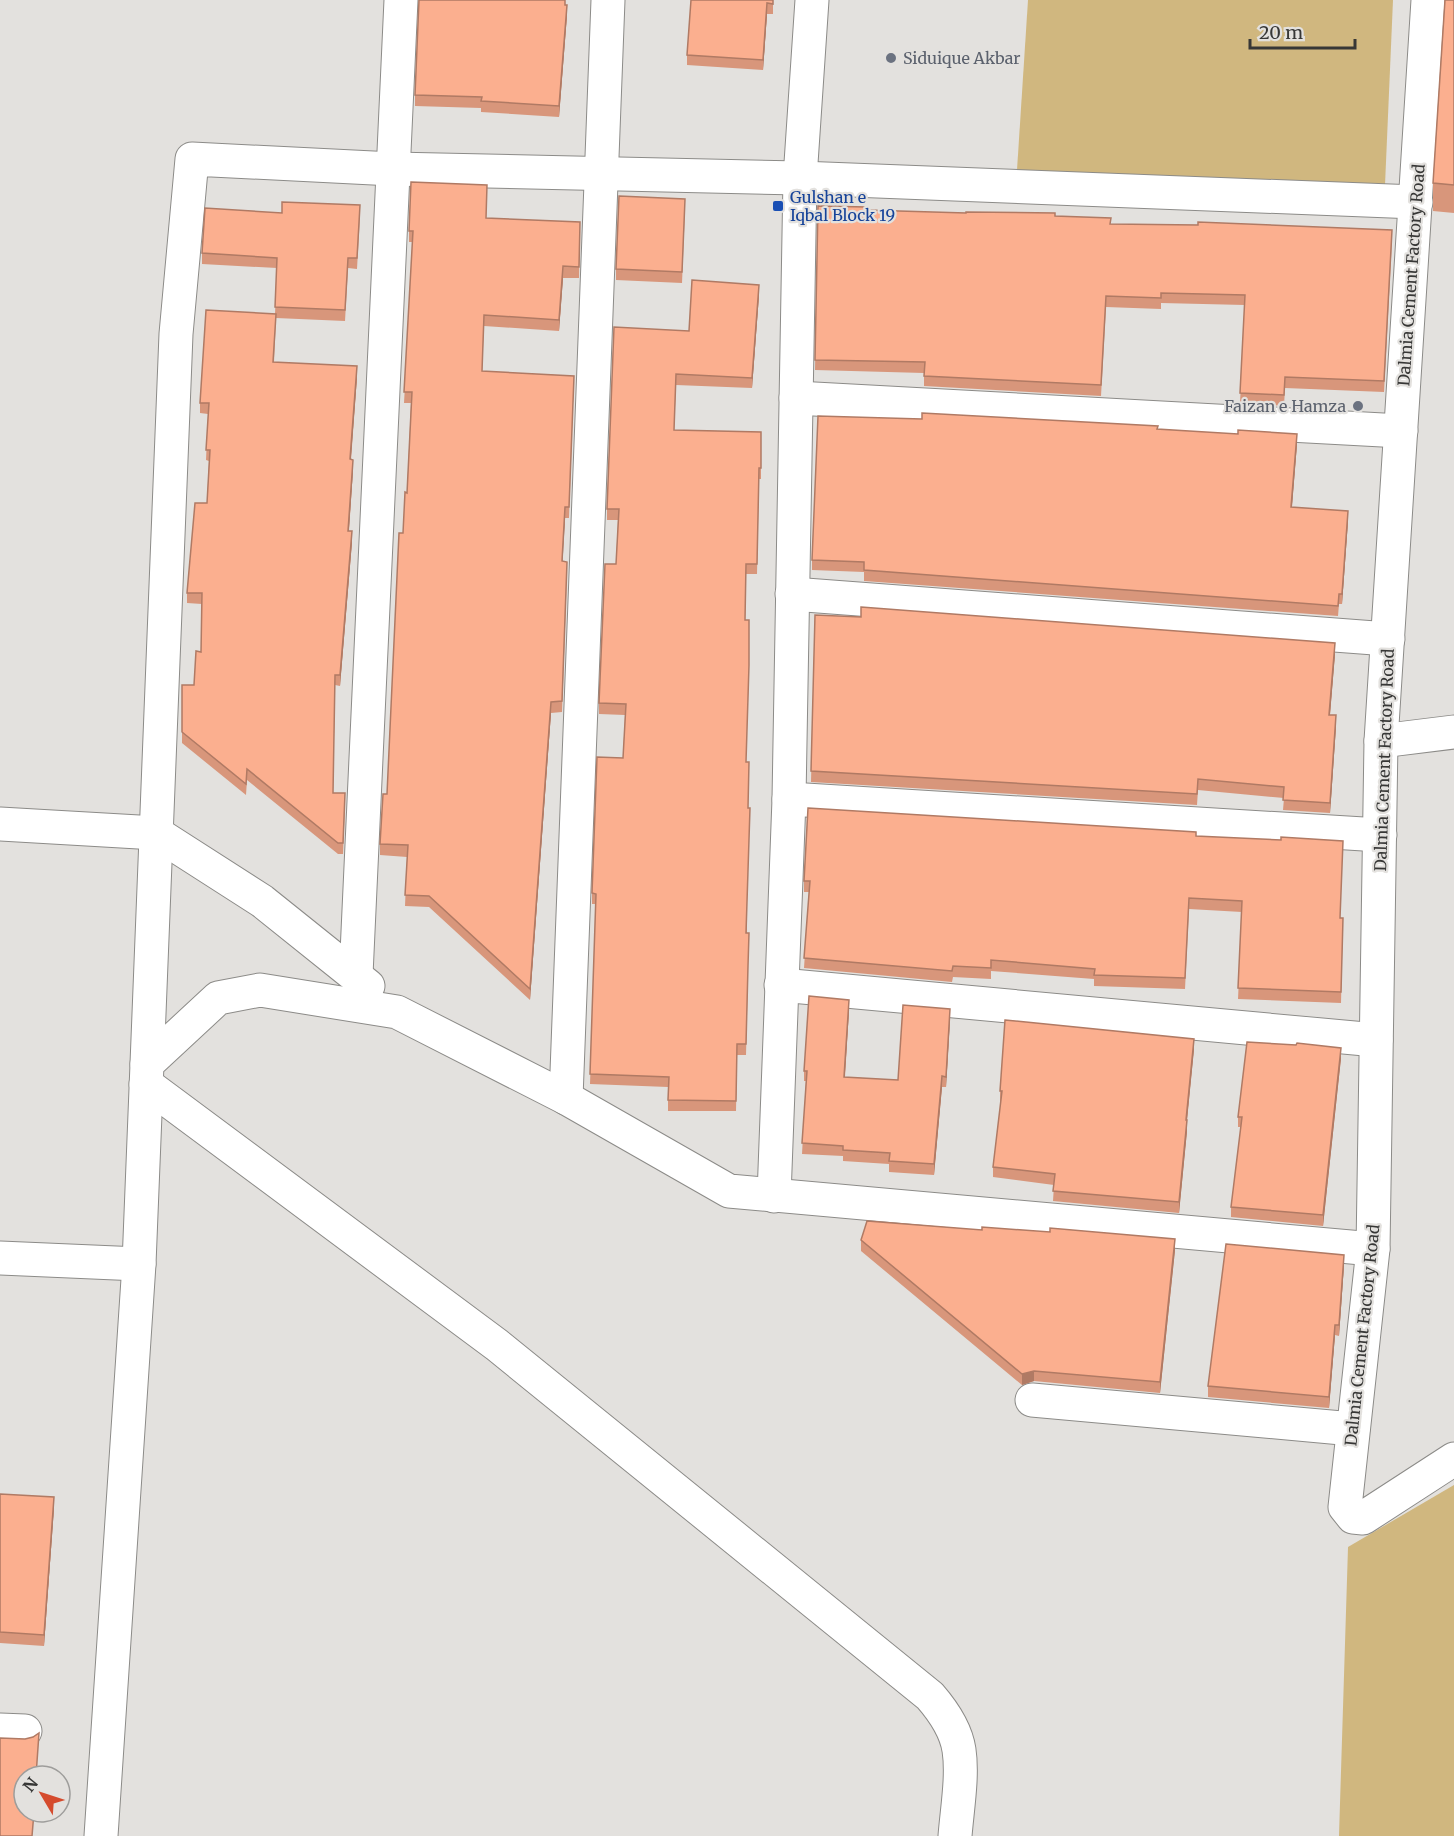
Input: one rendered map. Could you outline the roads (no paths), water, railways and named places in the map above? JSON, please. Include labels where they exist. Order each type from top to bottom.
[{"type":"street","points":[[356,975],[401,0]]},
{"type":"street","points":[[566,1098],[608,0]]},
{"type":"street","points":[[774,1196],[789,799],[800,178],[812,0]]},
{"type":"street","name":"Dalmia Cement Factory Road","points":[[1428,0],[1381,741],[1373,1250],[1345,1507],[1353,1517],[1363,1518],[1454,1459]]},
{"type":"street","points":[[101,1836],[139,1264],[176,334],[192,159],[393,169],[800,178],[1416,202]]},
{"type":"street","points":[[796,398],[1401,431]]},
{"type":"street","points":[[792,594],[1388,639]]},
{"type":"street","points":[[1381,741],[1454,732]]},
{"type":"street","points":[[789,799],[1380,835]]},
{"type":"street","points":[[0,824],[156,833],[262,901],[356,975],[397,1012],[566,1098],[729,1191],[1373,1250]]},
{"type":"street","points":[[781,986],[1376,1040]]},
{"type":"street","points":[[146,1074],[218,998],[260,990],[397,1012]]},
{"type":"street","points":[[146,1074],[497,1345],[930,1696],[944,1711],[959,1749],[960,1772],[955,1836]]},
{"type":"street","points":[[0,1258],[139,1264]]},
{"type":"street","points":[[1032,1400],[1353,1429]]},
{"type":"place","name":"Siduique Akbar","points":[[891,58]]},
{"type":"place","name":"Gulshan e Iqbal Block 19","points":[[778,206]]},
{"type":"place","name":"Faizan e Hamza","points":[[1358,406]]}]
